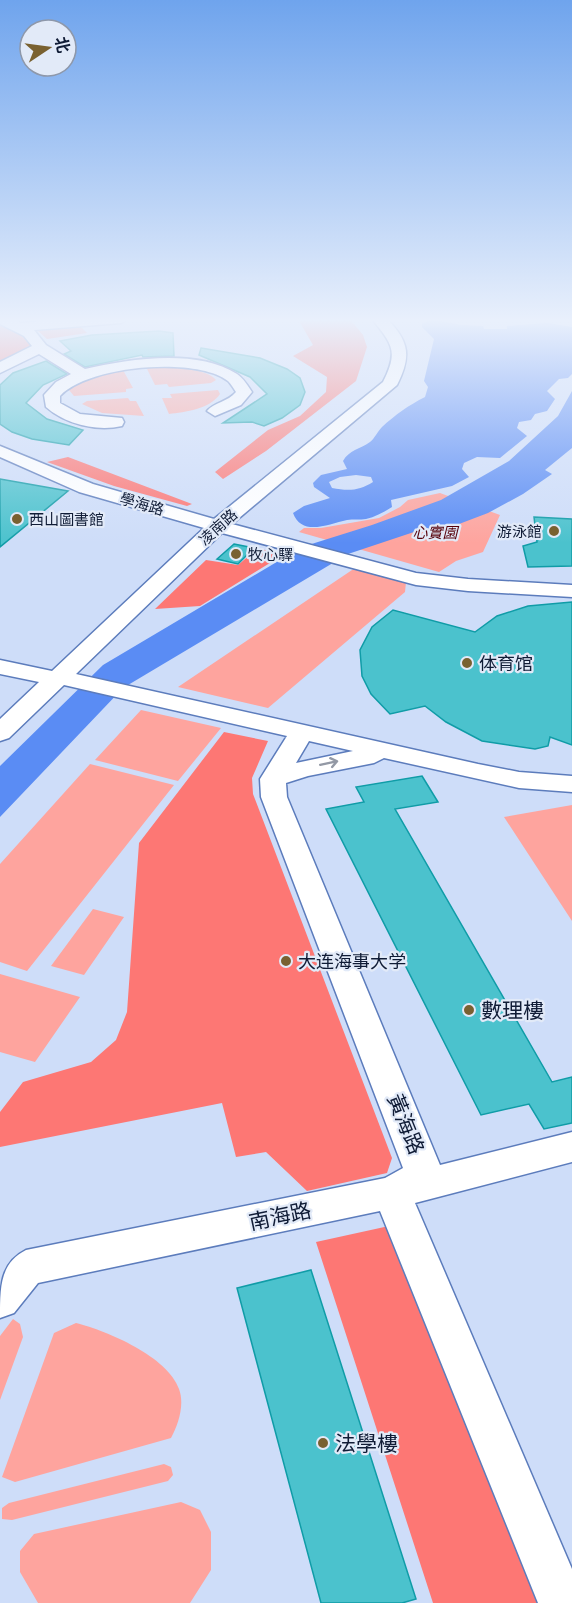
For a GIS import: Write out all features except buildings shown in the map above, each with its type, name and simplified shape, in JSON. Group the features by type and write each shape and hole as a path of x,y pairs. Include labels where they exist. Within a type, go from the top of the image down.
{"street":[{"path":"53,394 52,404 60,412 73,418 116,422"},
{"path":"215,411 233,404 243,394"},
{"name":"凌南路","path":"0,733 217,526 379,394"},
{"name":"學海路","path":"0,451 86,488 288,546 416,579 468,585 572,591"},
{"path":"0,667 84,683 398,755 519,780 572,784"},
{"path":"273,778 301,733"},
{"path":"273,778 364,755 398,755"},
{"name":"黃海路","path":"273,778 274,796 422,1163 422,1174 412,1183 392,1193"},
{"name":"南海路","path":"0,1300 26,1268 392,1193 572,1147"},
{"path":"392,1193 562,1603"}],"green space":[{"path":"72,394 103,394 74,396"},
{"path":"170,394 220,394 210,403 197,409 169,414 162,398 172,398"},
{"path":"128,398 130,401 136,401 144,416 102,413 82,404 87,401"},
{"name":"心實園","path":"440,493 500,515 483,552 456,561 439,572 299,532 304,528 321,528 379,518 408,500"},
{"path":"355,568 406,582 405,592 268,708 178,687"},
{"path":"141,710 221,728 178,781 95,760"},
{"path":"90,764 174,785 27,971 0,962 0,864"},
{"path":"572,805 572,921 504,817"},
{"path":"93,909 124,917 84,975 51,966"},
{"path":"0,974 80,997 35,1062 0,1052"},
{"path":"13,1319 20,1324 23,1337 0,1400 0,1336"},
{"path":"76,1323 104,1332 135,1347 163,1366 173,1377 181,1395 180,1415 174,1433 171,1438 15,1482 2,1477 54,1333"},
{"path":"164,1464 171,1467 173,1475 168,1481 12,1520 2,1519 2,1508 9,1503"},
{"path":"181,1502 200,1510 211,1532 211,1570 190,1603 38,1603 20,1572 20,1551 34,1534"}],"shaded area":[{"path":"324,394 340,394 266,451 223,479 215,472 268,430 300,416"},
{"path":"68,457 192,504 187,506 114,486 47,462"},
{"path":"258,548 283,555 200,606 155,609 206,560 238,565"},
{"path":"224,732 268,741 252,778 253,794 392,1158 387,1173 307,1191 266,1152 236,1157 222,1103 0,1147 0,1112 23,1082 91,1062 116,1040 127,1012 139,843"},
{"path":"389,1226 537,1603 433,1603 316,1242"}],"water":[{"path":"426,394 550,394 555,399 547,411 535,414 531,420 519,422 517,428 527,436 500,458 477,457 464,463 462,469 469,477 452,486 391,500 392,507 369,518 316,527 303,525 297,520 293,513 304,506 330,498 314,487 313,483 321,475 347,469 343,461 348,454 370,442 392,418 425,397","holes":["356,475 371,477 373,482 353,490 332,488 329,482 340,477"]},
{"path":"572,394 572,448 545,470 552,474 523,494 488,513 459,524 417,531 348,554 123,688 0,817 0,766 103,665 302,547 441,500 509,461 558,416"}],"place":[{"name":"西山圖書館","path":"17,519"},
{"name":"游泳館","path":"554,531"},
{"name":"牧心驛","path":"236,554"},
{"name":"体育馆","path":"467,663"},
{"name":"大连海事大学","path":"286,961"},
{"name":"數理樓","path":"469,1010"},
{"name":"法學樓","path":"323,1443"}]}
